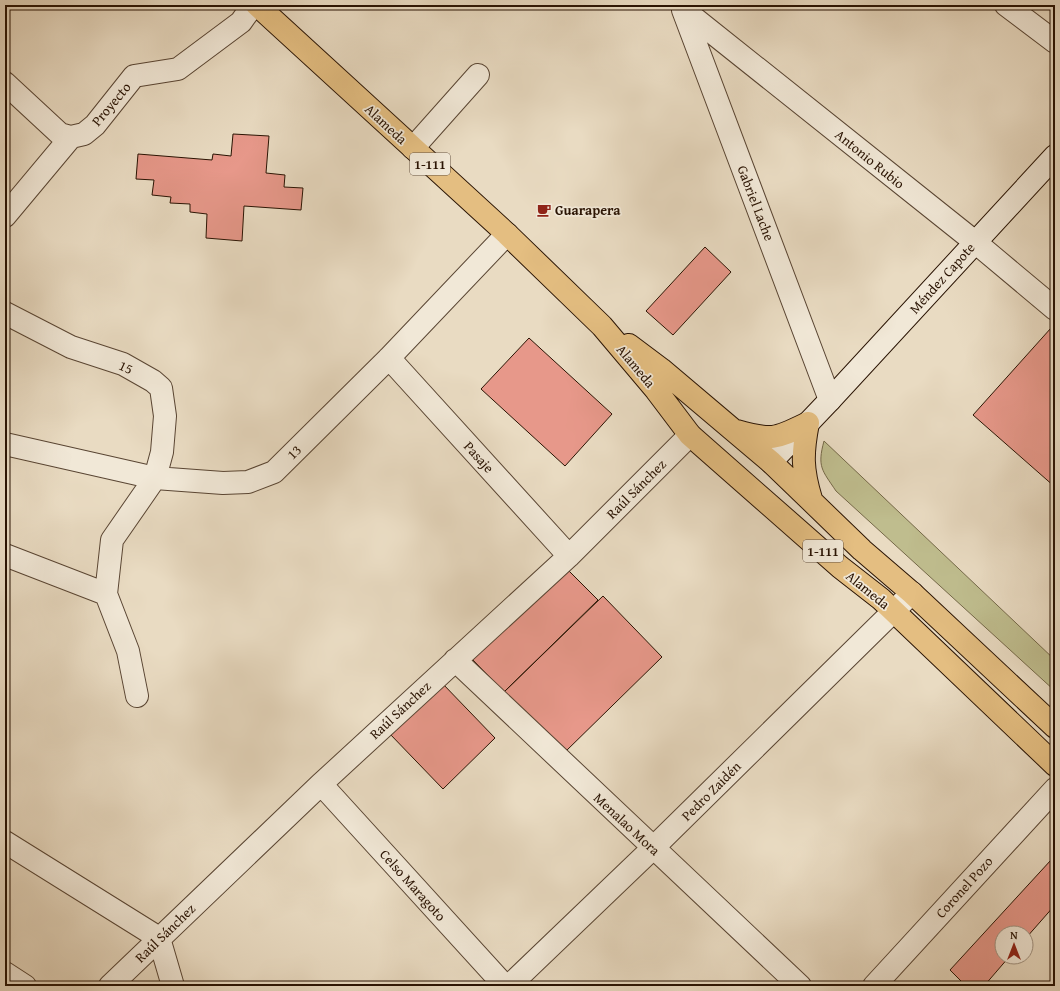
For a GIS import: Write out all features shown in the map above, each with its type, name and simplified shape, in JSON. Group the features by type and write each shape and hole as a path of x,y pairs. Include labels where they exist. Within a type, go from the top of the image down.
{"main road":[{"name":"Alameda","path":"257,5 506,234 602,326 656,390 690,435 777,509 840,567 888,605 1055,765"},
{"name":"Alameda","path":"602,326 661,368 771,462 811,499 862,550 912,593 1055,727"},
{"path":"656,390 742,459 757,465 771,462 769,471 772,488 888,605"},
{"path":"731,429 767,438 782,436 808,423"},
{"path":"808,423 802,450 803,463 811,499"}],"street":[{"name":"Proyecto","path":"5,216 71,137 84,134 95,125 134,76 178,69 241,22 253,5"},
{"path":"1006,5 1055,42"},
{"name":"Antonio Rubio","path":"683,8 975,242 1055,309"},
{"name":"Gabriel Lache","path":"683,8 830,400"},
{"path":"413,148 478,75"},
{"path":"5,83 60,134 71,137"},
{"name":"Méndez Capote","path":"771,462 1055,156"},
{"name":"13","path":"5,444 155,478 223,483 248,482 274,472 389,358 506,234"},
{"name":"15","path":"5,313 71,347 123,364 153,381 161,388 165,416 162,452 155,478 112,540 106,594"},
{"name":"Pasaje","path":"389,358 569,556"},
{"name":"Raúl Sánchez","path":"110,986 321,784 569,556 690,435"},
{"path":"5,555 106,594 128,651 137,696"},
{"name":"Pedro Zaidén","path":"509,986 653,848 888,605 912,593"},
{"name":"Menalao Mora","path":"455,660 800,986"},
{"name":"Celso Maragoto","path":"321,784 505,986"},
{"name":"Coronel Pozo","path":"874,986 1055,789"},
{"path":"5,842 159,938 174,986"},
{"path":"5,973 25,986"}],"shaded area":[{"path":"824,441 1055,660 1055,691 836,491 822,468 821,457"}],"building":[{"path":"233,134 269,136 266,173 285,175 284,187 303,188 301,210 244,206 242,241 206,238 207,214 190,212 190,204 170,203 171,197 152,195 154,180 136,179 138,154 212,160 213,154 231,156"},
{"path":"705,247 731,272 673,335 646,311"},
{"path":"1051,328 1055,332 1055,487 973,415"},
{"path":"529,338 612,414 565,466 481,389"},
{"path":"566,568 598,600 504,692 472,659"},
{"path":"603,596 662,657 564,753 504,692"},
{"path":"441,682 495,738 443,789 389,733"},
{"path":"1051,860 1055,863 1055,905 1034,929 1034,925 994,925 994,965 1002,965 984,986 966,986 950,970"},
{"path":"1055,976 1055,986 1046,986"}],"place":[{"name":"Guarapera","path":"544,210"}]}
